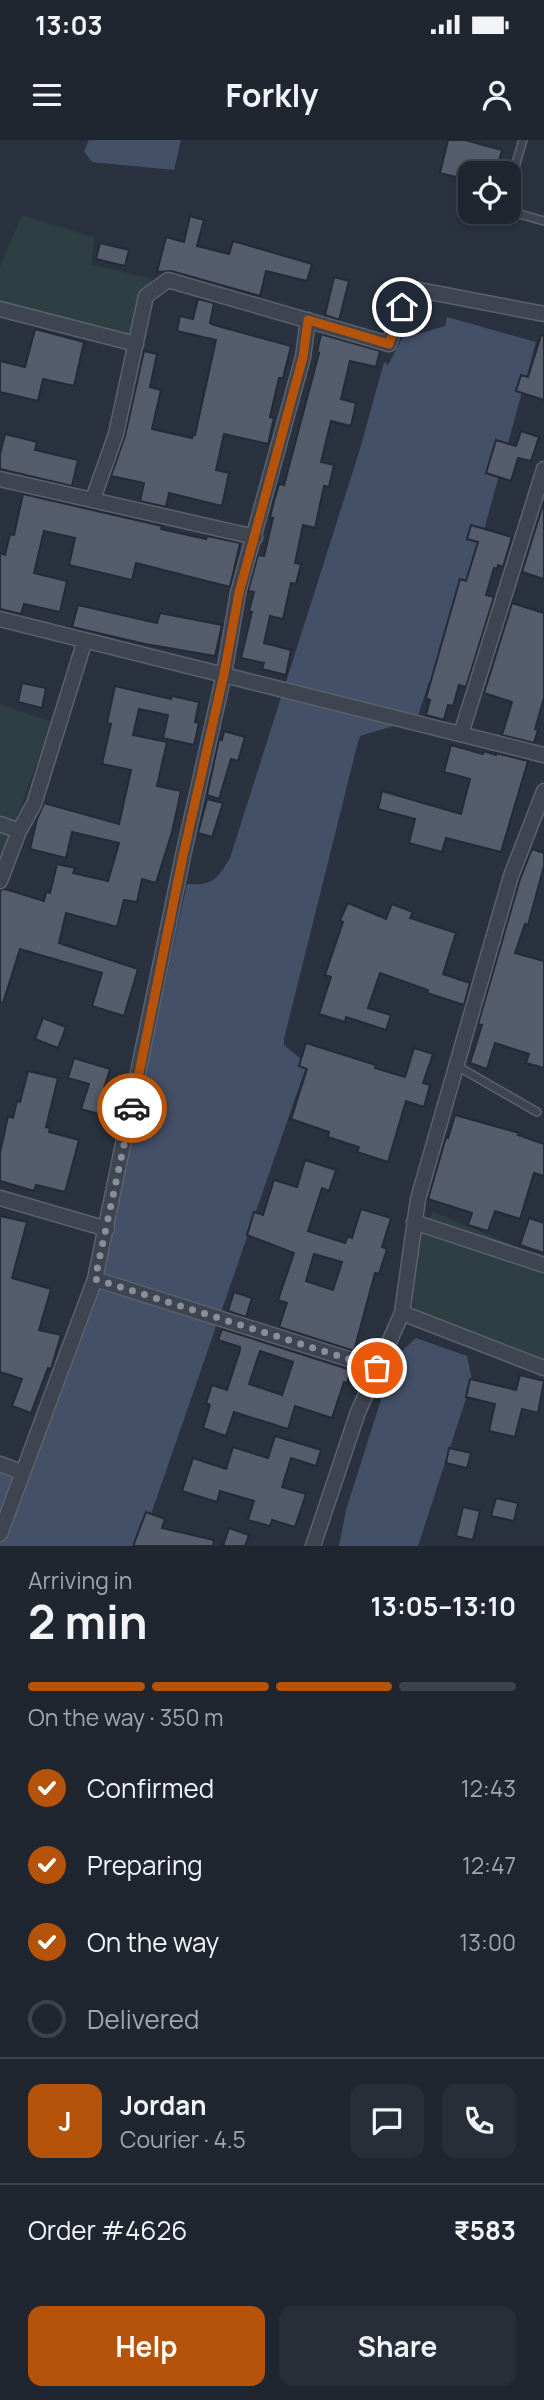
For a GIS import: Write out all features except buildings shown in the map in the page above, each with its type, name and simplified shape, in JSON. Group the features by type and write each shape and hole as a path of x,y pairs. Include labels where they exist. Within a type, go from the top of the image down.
{"street":[{"path":"93,499 116,434 146,296 168,280 389,344 409,288 544,314"},
{"path":"0,309 136,344"},
{"path":"0,1534 95,1279 239,593 303,357 308,320"},
{"path":"461,734 544,469"},
{"path":"0,480 255,537"},
{"path":"0,619 544,755"},
{"path":"0,881 19,831 34,804 85,640"},
{"path":"313,1546 358,1412 402,1312 418,1199 511,876 544,791"},
{"path":"0,824 19,831"},
{"path":"0,1199 107,1229"},
{"path":"414,1222 544,1265"},
{"path":"95,1279 377,1368"},
{"path":"402,1312 544,1368"},
{"path":"0,1464 21,1472"}],"lane":[{"path":"517,161 523,140"},
{"path":"521,214 544,220"},
{"path":"457,1066 537,1112"}],"shaded area":[{"path":"22,215 95,238 91,264 152,279 137,341 0,304 0,267"},
{"path":"0,704 52,722 0,862"},
{"path":"433,1212 544,1258 544,1363 425,1316 416,1309 409,1297 417,1265 416,1239"}],"water":[{"path":"89,140 181,140 174,170 92,162 84,151"},
{"path":"447,317 536,342 441,685 429,682 417,719 360,736 284,1039 284,1045 307,1064 140,1546 0,1546 0,1469 28,1478 111,1230 187,884 203,884 213,880 230,858 360,449 384,362 388,365 406,331 418,334 445,326"},
{"path":"416,1338 467,1356 472,1380 418,1546 339,1546 346,1510 385,1387 403,1350"}],"way so far":[{"path":"132,1108 95,1279 377,1368"}],"route":[{"path":"132,1108 239,593 303,357 308,320 389,344 402,307"}]}
